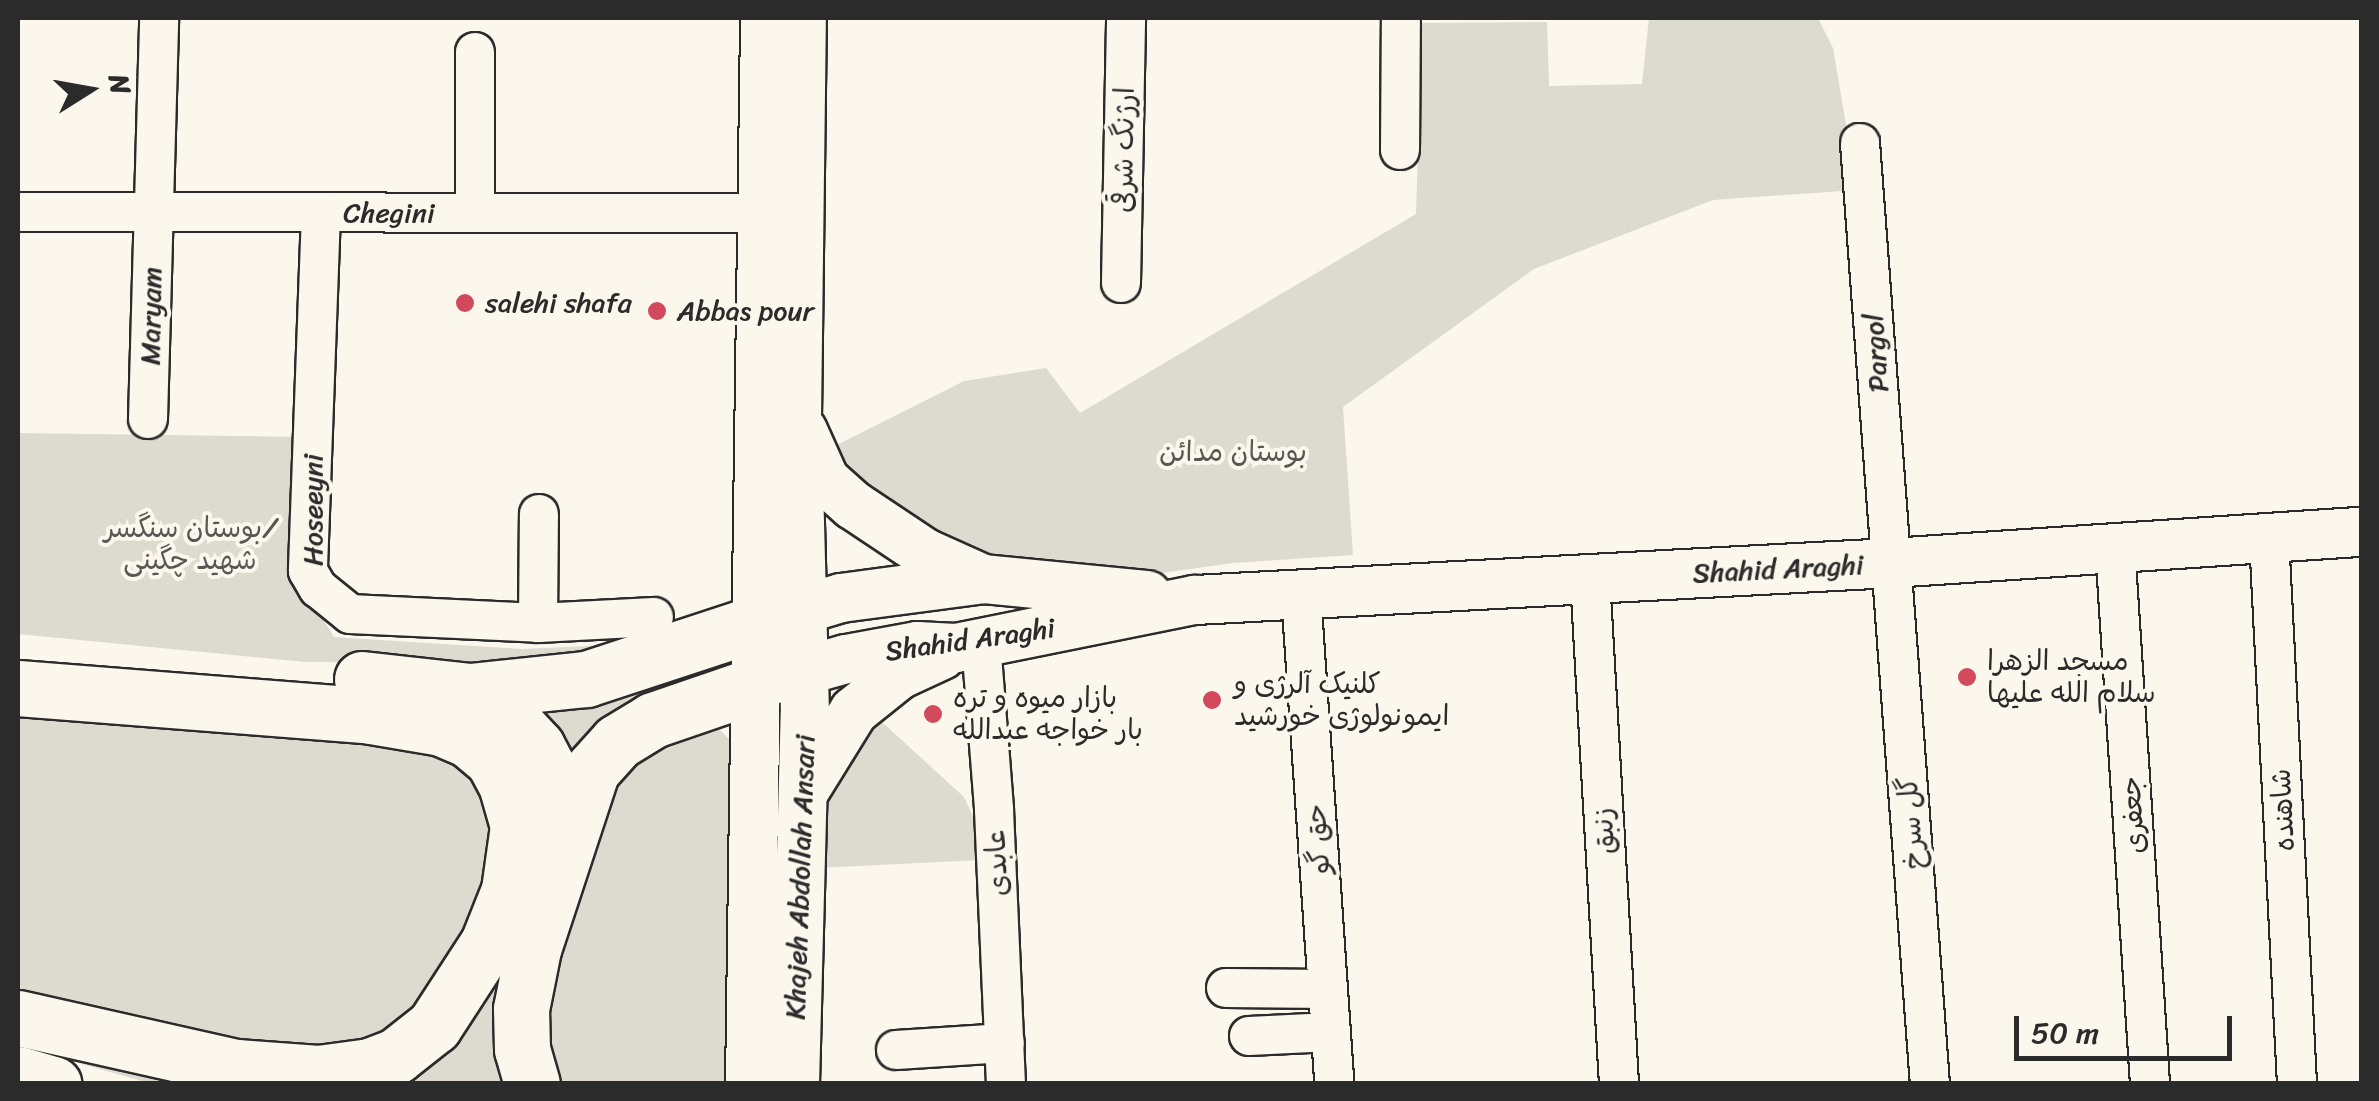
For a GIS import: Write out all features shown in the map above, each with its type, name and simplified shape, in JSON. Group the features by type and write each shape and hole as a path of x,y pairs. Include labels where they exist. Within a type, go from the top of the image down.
{"highway":[{"path":"18,648 470,691 586,679 778,617"},
{"path":"532,1084 522,1048 522,1009 533,949 585,784 604,753 653,720 781,677"},
{"path":"18,688 370,716 441,728 469,740 493,760 506,784 518,826 509,890 488,944 434,1026 396,1056 370,1066 318,1073 236,1067 18,1018"},
{"path":"470,691 510,719 537,746 555,781 562,815 561,858"},
{"path":"18,1074 54,1084"}],"main road":[{"path":"765,18 761,213 781,677"},
{"path":"778,617 797,418 796,199 802,18"},
{"path":"797,418 825,480 853,505 925,554 983,579"},
{"name":"Shahid Araghi","path":"781,677 917,646 968,645 1195,600 1891,563 2362,532"},
{"name":"Shahid Araghi","path":"778,617 840,598 983,579 1195,600"},
{"path":"801,797 854,711 899,675 968,645"},
{"name":"Khajeh Abdollah Ansari","path":"781,677 801,797 795,1084"},
{"name":"Khajeh Abdollah Ansari","path":"750,1084 781,677"}],"street":[{"name":"Maryam","path":"148,420 159,18"},
{"name":"ارژنگ شرقی","path":"1122,283 1126,18"},
{"path":"1400,150 1401,18"},
{"path":"475,213 476,52"},
{"name":"Pargol","path":"1860,143 1891,563"},
{"name":"Chegini","path":"18,212 761,213"},
{"name":"Hoseeyni","path":"321,213 308,571 332,604 350,614 538,623 654,617"},
{"path":"538,623 539,514"},
{"name":"شاهنده","path":"2269,537 2297,1084"},
{"name":"جعفری","path":"2116,546 2150,1084"},
{"name":"گل سرخ","path":"1891,563 1930,1084"},
{"name":"زنبق","path":"1590,578 1619,1084"},
{"name":"حق گو","path":"1302,594 1334,1084"},
{"name":"عابدی","path":"968,645 1006,1084"},
{"path":"1226,988 1328,988"},
{"path":"1250,1036 1331,1032"},
{"path":"896,1050 1005,1043"}],"green space":[{"name":"بوستان مدائن","path":"1649,18 1818,18 1833,48 1857,190 1713,200 1534,269 1343,407 1353,555 1233,563 1111,580 981,569 890,526 831,448 964,381 1046,368 1080,413 1416,214 1422,23 1547,22 1549,86 1642,84"},
{"name":"بوستان سنگسر/ شهید چگینی","path":"18,433 303,437 312,601 334,637 521,649 593,646 691,617 756,589 760,598 588,664 305,662 18,634"},
{"path":"734,660 739,665 575,774 524,703"},
{"path":"18,705 466,754 506,834 435,1006 354,1058 18,1004"},
{"path":"871,712 964,797 977,825 980,860 818,868 820,802"},
{"path":"478,713 521,1083 149,1083 18,1046 364,1077 503,939"},
{"path":"700,718 718,728 735,745 727,1083 548,1083 544,1075 551,933 598,781"}],"place":[{"name":"salehi shafa","path":"465,303"},
{"name":"Abbas pour","path":"657,311"},
{"name":"مسجد الزهرا سلام الله علیها","path":"1967,677"},
{"name":"کلنیک آلرژی و ایمونولوژی خورشید","path":"1212,700"},
{"name":"بازار میوه و تره بار خواجه عبدالله","path":"933,714"}]}
